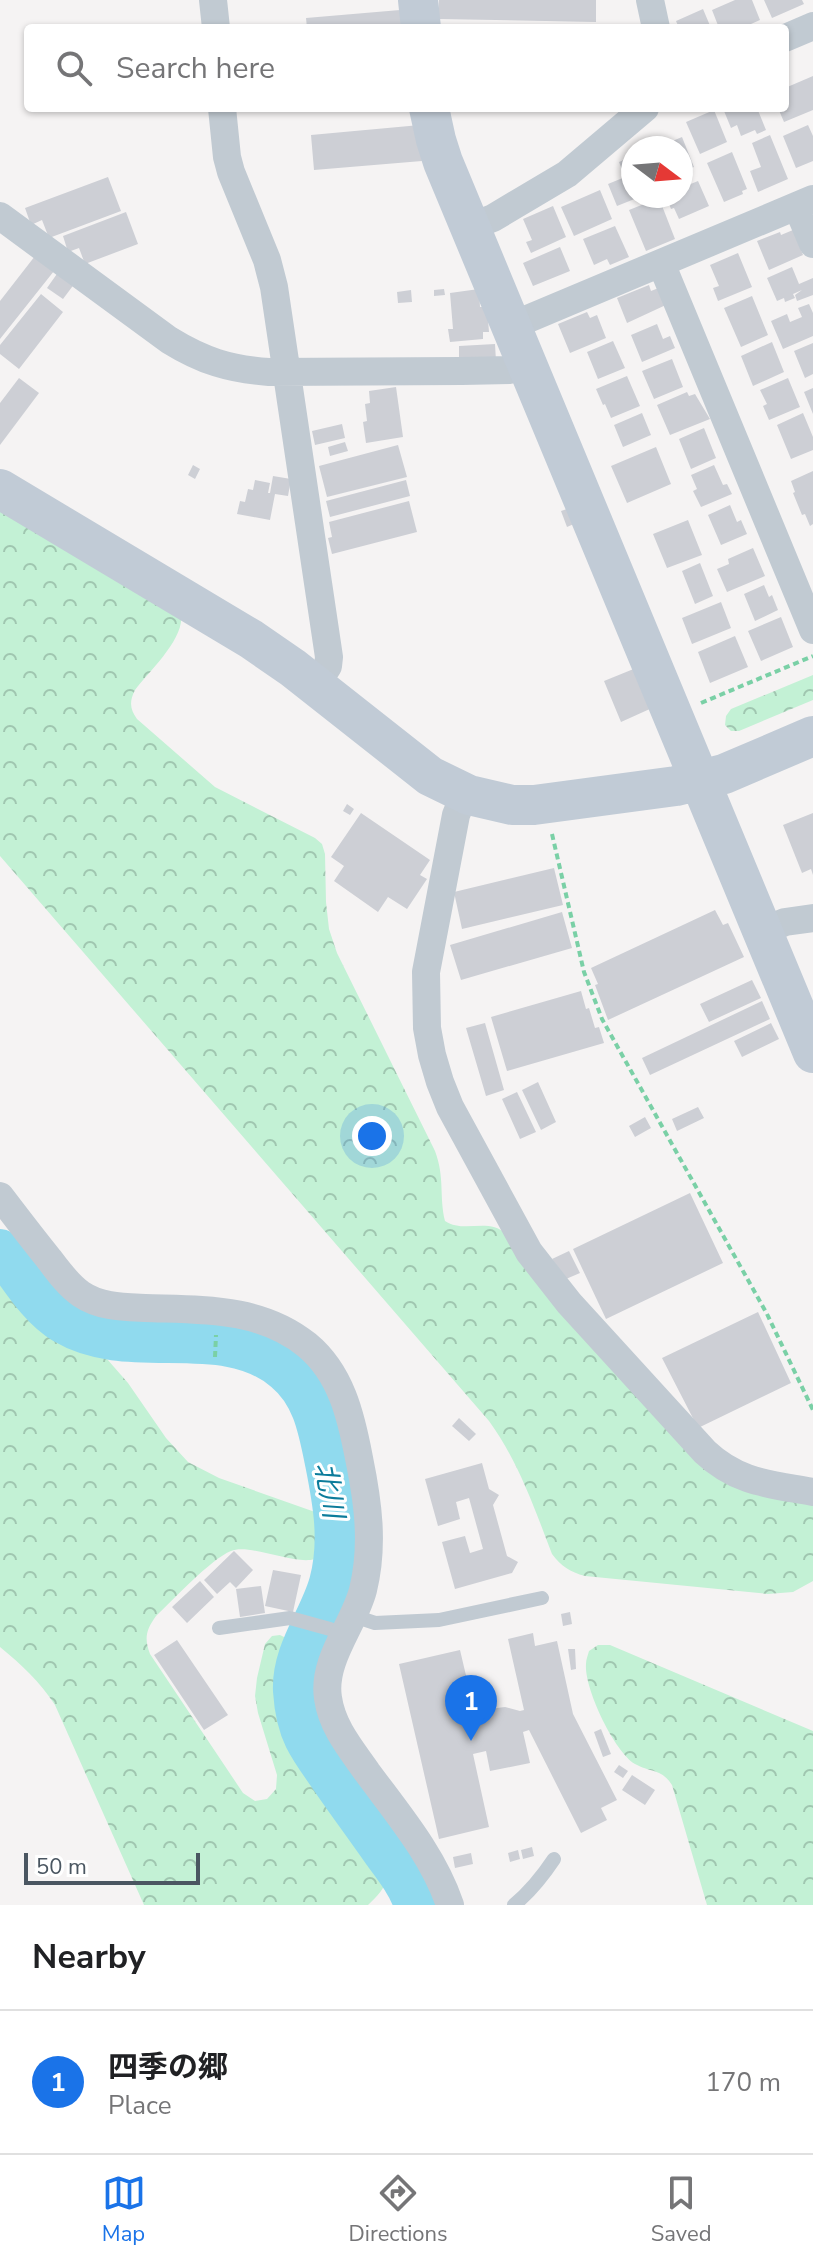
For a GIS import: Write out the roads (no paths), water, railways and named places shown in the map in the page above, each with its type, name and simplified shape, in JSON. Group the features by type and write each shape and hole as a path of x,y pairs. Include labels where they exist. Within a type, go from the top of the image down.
{"street":[{"path":"213,0 216,24"},
{"path":"418,0 421,24"},
{"path":"650,0 655,24"},
{"path":"789,36 813,26"},
{"path":"222,112 231,172 271,273 329,657 328,666 315,686"},
{"path":"430,112 443,162 813,1053"},
{"path":"470,227 493,218 567,174 640,112"},
{"path":"511,326 805,202 813,244"},
{"path":"0,216 169,340 216,364 242,370 462,371 510,370 526,363"},
{"path":"661,263 813,630"},
{"path":"0,489 272,653 430,776 490,801 512,805 547,804 676,786 724,774 813,736"},
{"path":"465,793 456,815 426,972 427,1028 432,1055 450,1107 512,1223 548,1278 705,1452 737,1476 813,1492"},
{"path":"763,931 785,922 813,918"},
{"path":"0,1196 65,1280 80,1294 98,1303 118,1307 229,1312 258,1318 284,1329 309,1346 328,1368 343,1394 352,1422 370,1530 362,1590 343,1627 330,1670 327,1695 333,1719 345,1741 429,1858 450,1905"}],"lane":[{"path":"219,1628 290,1618 343,1627 439,1620 542,1598"},
{"path":"514,1905 536,1884 554,1859"}],"waterway":[{"name":"北川","path":"0,1250 37,1299 64,1323 90,1334 118,1340 234,1347 260,1355 285,1371 302,1390 321,1437 332,1493 336,1538 326,1596 297,1663 294,1691 297,1715 312,1750 398,1871 415,1905"}],"place":[{"name":"四季の郷","path":"471,1741"}]}
